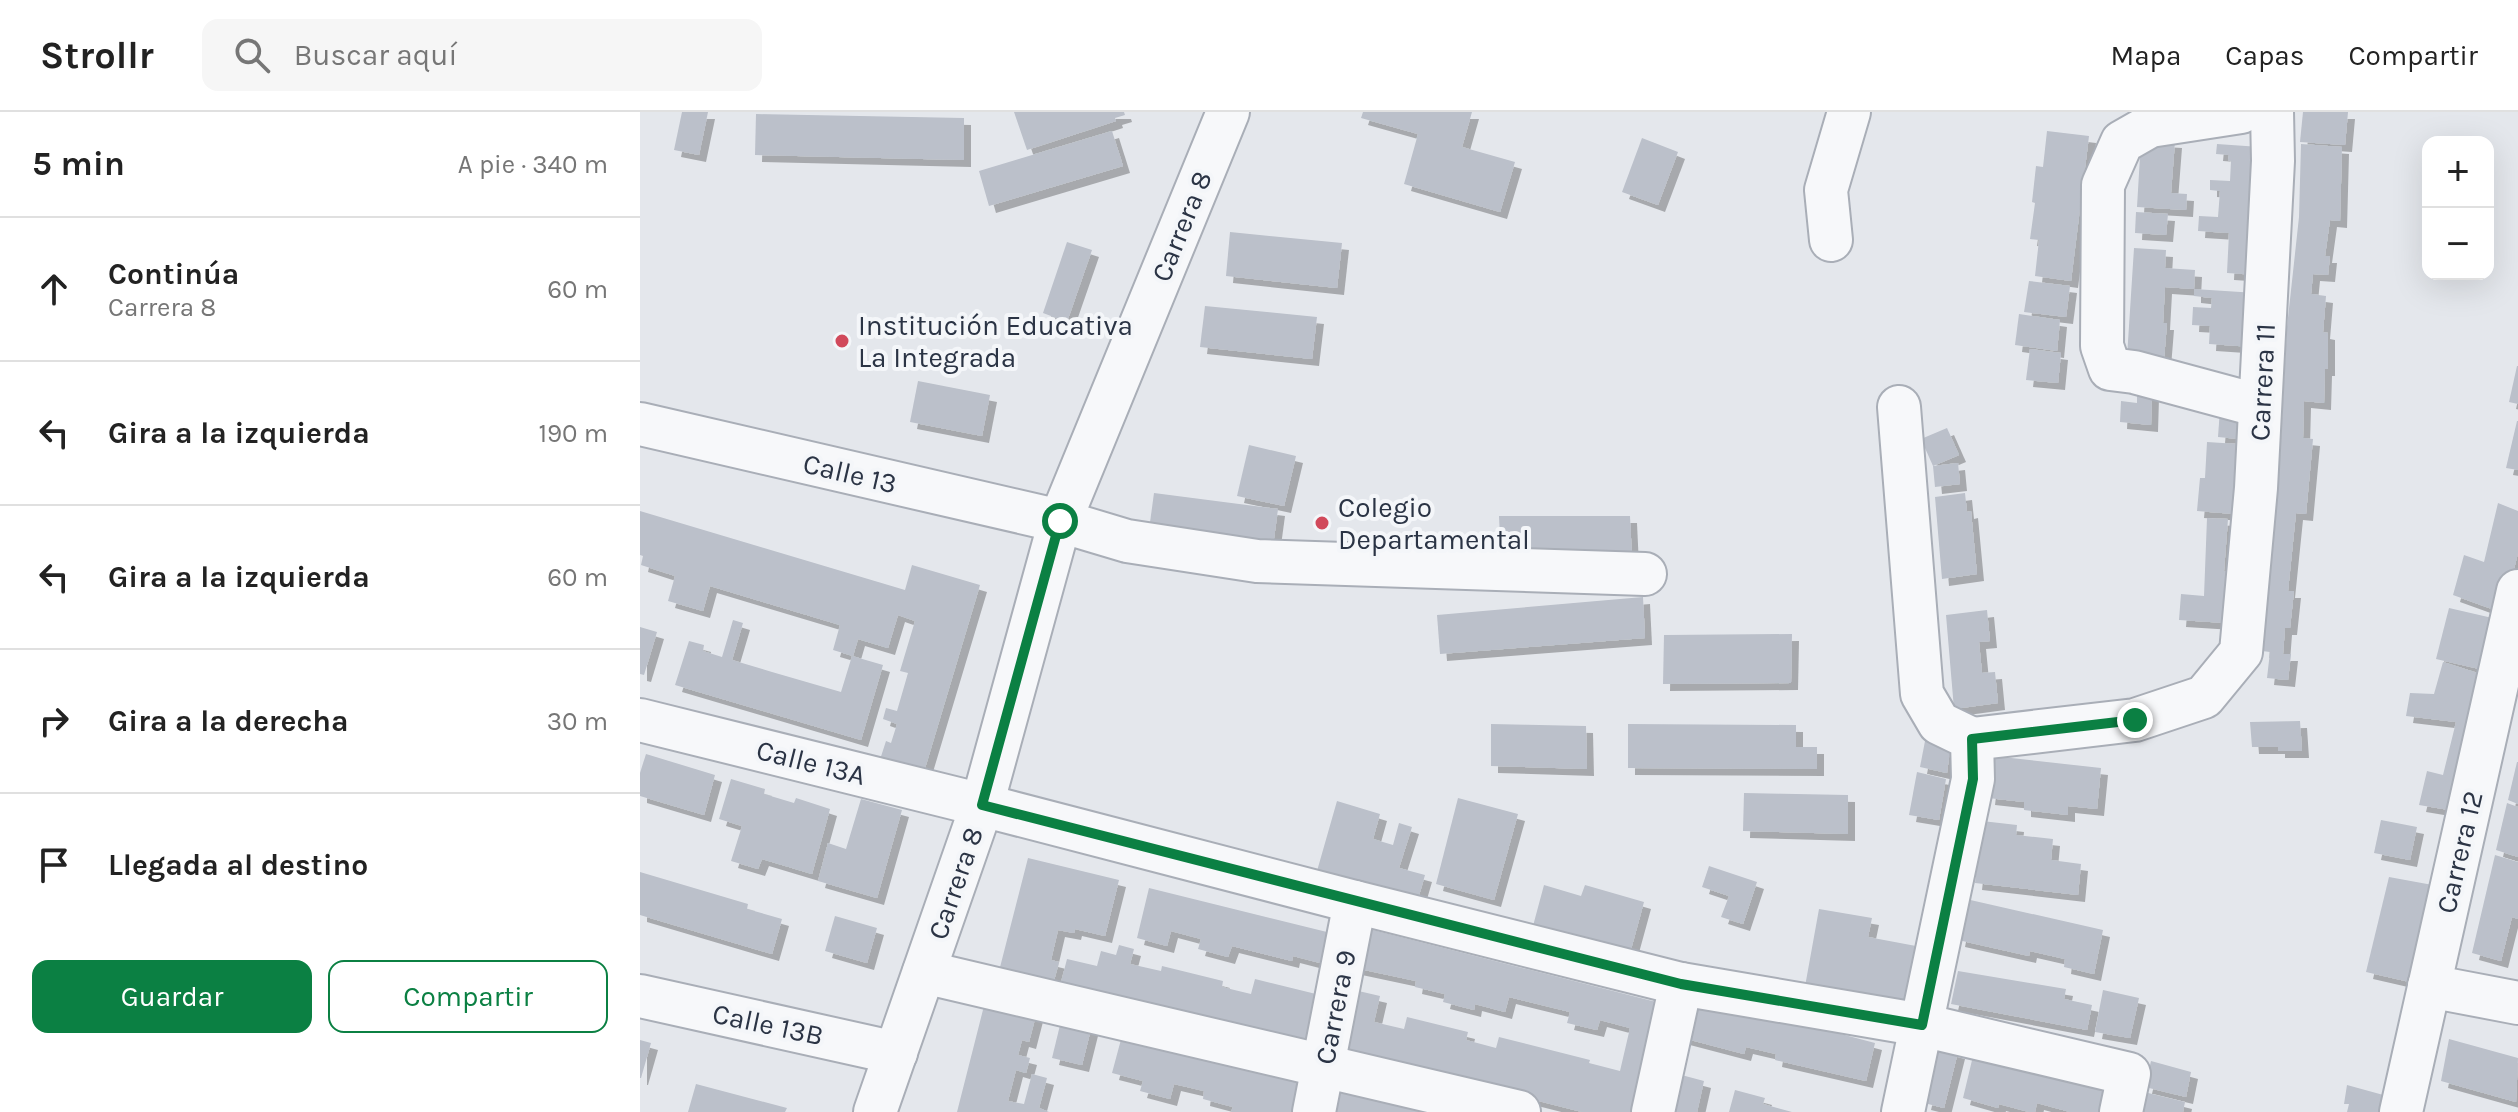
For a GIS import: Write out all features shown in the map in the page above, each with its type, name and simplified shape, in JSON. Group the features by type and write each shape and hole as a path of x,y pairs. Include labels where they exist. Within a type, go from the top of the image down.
{"street":[{"name":"Carrera 8","path":"875,1112 982,805 1060,521 1228,112"},
{"path":"1831,240 1826,190 1849,112"},
{"path":"2241,112 2150,126 2122,142 2103,185 2102,346 2110,369 2134,372 2260,406"},
{"name":"Carrera 11","path":"1972,739 2135,720 2204,697 2241,652 2256,488 2273,161 2272,112"},
{"path":"1899,407 1922,694 1939,723 1972,739 1973,779 1903,1112"},
{"name":"Calle 13","path":"640,424 1060,521 1127,541 1257,561 1645,574"},
{"name":"Carrera 12","path":"2401,1112 2518,591"},
{"name":"Calle 13A","path":"640,720 1681,984 1922,1025 2125,1093"},
{"name":"Carrera 9","path":"1314,1112 1355,902"},
{"path":"924,972 1519,1112"},
{"path":"1653,1112 1681,984"},
{"path":"2429,986 2518,1003"},
{"name":"Calle 13B","path":"640,996 896,1053"}],"building":[{"path":"682,112 708,112 699,155 674,150"},
{"path":"1014,112 1124,112 1125,115 1115,118 1116,121 1027,150"},
{"path":"1363,112 1472,112 1462,147 1515,162 1500,212 1404,184 1418,134 1361,118"},
{"path":"2303,112 2348,112 2345,145 2300,142"},
{"path":"756,114 964,118 964,160 755,155"},
{"path":"1112,131 1123,166 989,206 979,171"},
{"path":"2047,131 2089,136 2071,281 2035,276 2039,240 2030,239 2035,203 2032,202 2036,166 2043,167"},
{"path":"1642,138 1678,152 1658,205 1622,192"},
{"path":"2141,139 2175,141 2171,193 2187,194 2186,210 2137,207"},
{"path":"2217,144 2260,147 2258,275 2227,273 2229,233 2198,231 2199,216 2218,217 2220,191 2210,190 2210,180 2230,181 2229,155 2216,154"},
{"path":"2301,144 2342,147 2340,221 2330,220 2325,256 2330,256 2328,275 2313,274 2311,294 2326,296 2323,332 2328,333 2328,369 2325,369 2324,403 2304,401 2303,438 2313,439 2306,514 2296,513 2288,591 2294,591 2290,628 2285,628 2283,654 2291,654 2288,680 2267,678 2270,652 2262,651 2280,456 2287,327 2299,217"},
{"path":"2136,212 2168,214 2166,235 2135,233"},
{"path":"1230,232 1342,243 1337,288 1226,276"},
{"path":"1067,242 1092,250 1067,322 1043,313"},
{"path":"2134,248 2166,250 2165,268 2195,270 2194,289 2165,287 2163,323 2167,323 2164,360 2127,357"},
{"path":"2029,281 2070,286 2066,317 2024,312"},
{"path":"2194,289 2256,293 2253,347 2209,344 2210,326 2192,325 2193,307 2211,308 2212,298 2194,296"},
{"path":"1205,306 1317,317 1312,359 1200,347"},
{"path":"2019,314 2060,320 2057,351 2015,345"},
{"path":"2030,349 2061,353 2058,383 2026,380"},
{"path":"2518,366 2518,404 2509,402"},
{"path":"918,381 990,395 982,436 910,422"},
{"path":"2137,390 2152,391 2151,425 2120,422 2121,401 2137,403"},
{"path":"2220,409 2241,410 2239,439 2218,437"},
{"path":"2518,421 2518,470 2506,468"},
{"path":"1947,428 1959,455 1933,466 1921,439"},
{"path":"2207,442 2238,444 2234,514 2197,511 2200,478 2205,478"},
{"path":"1249,445 1296,456 1284,506 1237,496"},
{"path":"1958,463 1960,484 1935,487 1933,466"},
{"path":"1154,493 1278,509 1273,546 1149,530"},
{"path":"1965,493 1967,512 1971,511 1977,574 1942,579 1935,497"},
{"path":"2498,503 2518,511 2518,553 2503,613 2453,595 2464,555 2484,562"},
{"path":"640,511 905,590 912,565 980,585 920,785 876,772 886,741 891,743 897,724 883,719 886,708 897,711 908,673 900,671 915,621 898,615 888,648 858,639 853,656 833,650 840,625 710,586 703,611 668,601 675,576 641,565"},
{"path":"1499,516 1630,516 1632,559 1501,559"},
{"path":"2207,518 2228,519 2224,571 2230,571 2226,623 2179,620 2181,594 2204,596"},
{"path":"1643,597 1645,638 1440,654 1437,615"},
{"path":"2449,608 2501,620 2488,671 2436,659"},
{"path":"1987,610 1990,641 1979,642 1982,673 1995,672 1998,703 1954,709 1946,615"},
{"path":"733,620 743,623 732,660 772,672 841,692 852,656 883,665 861,740 675,685 689,641 704,645 703,651 722,657"},
{"path":"640,627 657,632 644,675 640,674"},
{"path":"1792,634 1791,683 1663,684 1664,635"},
{"path":"2443,662 2487,676 2455,811 2419,805 2427,771 2443,775 2456,722 2406,716 2410,693 2434,694"},
{"path":"2300,721 2302,751 2252,747 2250,722"},
{"path":"1491,724 1586,726 1587,769 1491,766"},
{"path":"1628,724 1796,725 1796,747 1817,747 1817,769 1628,768"},
{"path":"1926,736 1951,742 1947,773 1920,767"},
{"path":"646,754 715,775 704,815 640,796 640,773"},
{"path":"1993,756 2101,768 2097,809 2068,806 2068,815 2024,810 2024,802 1988,798"},
{"path":"2518,762 2518,804 2508,800"},
{"path":"1917,772 1946,779 1939,820 1909,815"},
{"path":"731,779 765,789 764,794 794,803 796,798 830,809 812,874 762,859 758,869 731,861 742,826 719,819"},
{"path":"1744,793 1848,795 1848,834 1743,831"},
{"path":"1458,798 1518,814 1494,900 1436,884"},
{"path":"861,799 902,810 877,898 818,881 828,843 846,849"},
{"path":"1337,801 1380,814 1373,839 1393,845 1399,823 1412,827 1399,868 1425,875 1416,906 1315,878"},
{"path":"2507,803 2518,807 2518,857 2496,850"},
{"path":"2381,820 2417,827 2410,860 2374,853"},
{"path":"1982,821 2017,825 2016,835 2053,839 2051,860 2081,864 2078,895 1975,883"},
{"path":"2495,855 2518,862 2518,919 2512,917 2501,961 2472,953"},
{"path":"1028,858 1119,880 1105,936 1075,929 1074,933 1058,930 1051,960 1059,962 1051,992 997,979"},
{"path":"1709,866 1757,882 1743,924 1721,917 1729,896 1702,887"},
{"path":"640,872 748,904 747,909 782,919 772,954 640,915"},
{"path":"2389,877 2438,886 2414,983 2366,972"},
{"path":"1544,885 1581,896 1585,885 1644,902 1627,964 1530,937"},
{"path":"1149,888 1331,933 1324,964 1293,956 1292,961 1232,946 1228,957 1198,949 1201,939 1171,931 1167,946 1137,938"},
{"path":"1966,899 2103,930 2094,974 2064,967 2065,959 2030,951 2029,956 1958,940"},
{"path":"1819,909 1872,918 1868,937 1916,946 1905,1009 1804,992"},
{"path":"835,916 877,928 867,963 825,951"},
{"path":"1365,928 1668,1005 1641,1112 1582,1112 1335,1049 1350,989 1380,996 1374,1022 1404,1029 1407,1017 1468,1032 1466,1040 1496,1048 1499,1037 1590,1060 1589,1063 1620,1071 1630,1028 1600,1020 1597,1030 1567,1023 1570,1012 1509,997 1505,1012 1475,1004 1474,1010 1443,1002 1445,994 1415,987 1416,981 1355,968"},
{"path":"1119,945 1134,949 1130,964 1161,971 1162,966 1223,981 1222,987 1251,994 1255,979 1316,994 1301,1055 1058,994 1067,959 1097,966 1101,951 1116,955"},
{"path":"1958,971 2066,989 2064,999 2092,1005 2087,1030 1951,1004"},
{"path":"2103,990 2139,998 2130,1038 2095,1032"},
{"path":"1694,995 1875,1043 1866,1081 1775,1060 1776,1054 1746,1047 1744,1054 1683,1038"},
{"path":"986,998 1037,1011 1029,1042 1022,1040 1018,1055 1030,1058 1026,1073 1016,1070 1008,1101 1024,1104 1032,1074 1047,1078 1039,1108 1049,1112 957,1112"},
{"path":"1062,1017 1092,1025 1082,1065 1052,1058"},
{"path":"1123,1032 1305,1079 1296,1112 1231,1112 1233,1107 1203,1099 1204,1091 1174,1084 1170,1099 1140,1091 1143,1081 1112,1073"},
{"path":"2449,1039 2518,1058 2516,1102 2441,1081"},
{"path":"640,1040 651,1043 641,1078 640,1078"},
{"path":"1938,1047 1958,1052 1944,1108 1924,1103"},
{"path":"1973,1056 2114,1094 2110,1112 2070,1112 2037,1103 2035,1112 2029,1112 1999,1104 1998,1108 1963,1098"},
{"path":"2151,1061 2191,1072 2186,1097 2145,1087"},
{"path":"1674,1073 1704,1081 1697,1112 1665,1112"},
{"path":"696,1084 787,1108 785,1112 688,1112"},
{"path":"2347,1085 2387,1096 2384,1112 2347,1112 2349,1104 2344,1104"},
{"path":"1336,1086 1433,1112 1330,1112"},
{"path":"1735,1090 1765,1098 1763,1104 1792,1112 1729,1112"},
{"path":"2144,1092 2185,1102 2183,1112 2140,1112"}],"place":[{"name":"Institución Educativa La Integrada","path":"842,341"},
{"name":"Colegio Departamental","path":"1322,523"}],"route":[{"path":"1060,521 982,805 1681,984 1922,1025 1973,779 1972,739 2135,720"}]}
